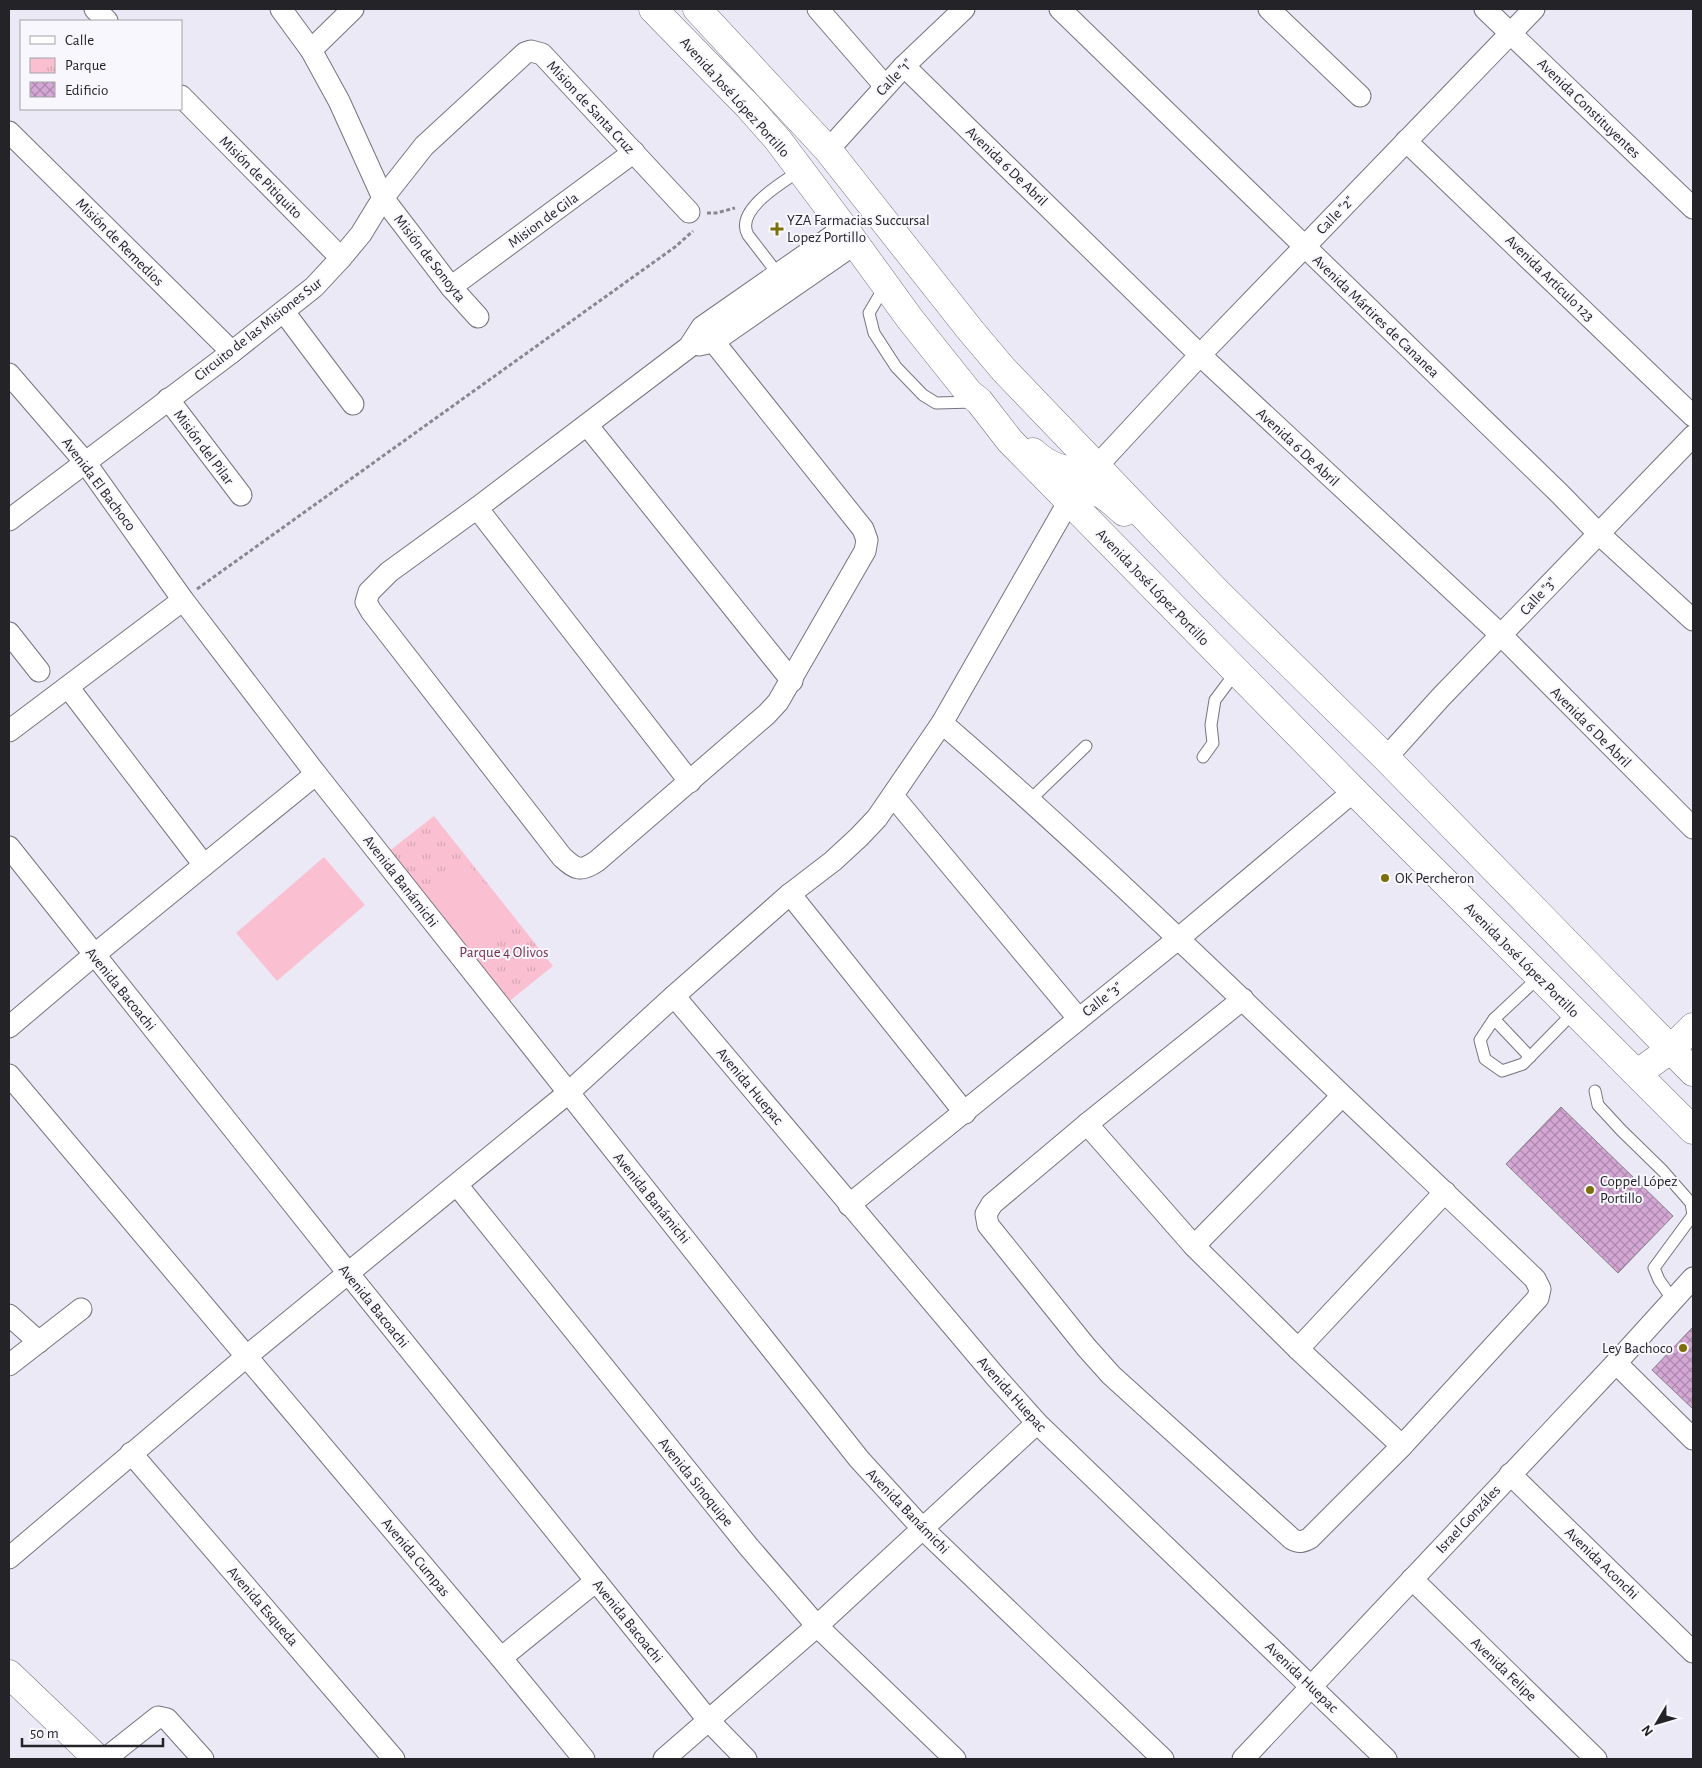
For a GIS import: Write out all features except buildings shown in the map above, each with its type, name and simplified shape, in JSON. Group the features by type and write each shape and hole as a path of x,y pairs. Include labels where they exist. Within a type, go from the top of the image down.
{"main road":[{"name":"Avenida José López Portillo","path":"653,9 748,106 801,170 910,318 969,393 979,402 1010,441 1236,672 1693,1130"},
{"name":"Avenida José López Portillo","path":"697,9 828,150 1004,370 1216,591 1386,758 1693,1072"},
{"path":"979,402 1044,462 1065,470 1089,470 1096,467"},
{"path":"1069,501 1090,492 1098,492 1106,496 1172,559 1216,591"},
{"path":"1638,1074 1671,1049 1693,1026"},
{"path":"9,1674 98,1759"}],"street":[{"path":"95,9 106,20"},
{"path":"280,9 311,50 352,128 383,198"},
{"path":"311,50 353,9"},
{"path":"818,9 885,86"},
{"name":"Calle \"1\"","path":"828,150 904,66 964,9"},
{"name":"Avenida Mártires de Cananea","path":"1060,9 1598,533 1693,620"},
{"path":"1269,9 1360,96"},
{"name":"Avenida Constituyentes","path":"1485,9 1693,208"},
{"name":"Calle \"2\"","path":"1096,467 1200,355 1534,9"},
{"name":"Mision de Santa Cruz","path":"383,198 424,146 519,57 530,51 542,54 634,152 691,222"},
{"name":"Avenida 6 De Abril","path":"904,66 1200,355 1501,636 1693,828"},
{"name":"Misión de Pitiquito","path":"182,97 342,258"},
{"name":"Misión de Remedios","path":"9,132 232,352"},
{"name":"Avenida Artículo 123","path":"1406,140 1693,416"},
{"name":"Mision de Gila","path":"452,287 634,152"},
{"name":"Circuito de las Misiones Sur","path":"9,520 232,352 314,287 342,258 361,234 383,198"},
{"name":"Misión de Sonoyta","path":"383,198 452,287 478,317"},
{"path":"707,335 778,274 850,235"},
{"path":"707,335 863,529 867,540 865,551 792,681 778,702 690,782 589,867 579,869 571,866 562,858 370,611 366,602 369,592 389,572 477,508 689,347 850,235"},
{"path":"284,312 353,404"},
{"name":"Avenida El Bachoco","path":"9,374 86,462 183,600"},
{"name":"Misión del Pilar","path":"168,399 241,495"},
{"path":"587,425 792,681"},
{"name":"Calle \"3\"","path":"1386,758 1441,697 1693,436"},
{"path":"9,1558 246,1356 457,1186 568,1093 674,996 790,894 833,861 858,837 877,818 942,723 1069,501"},
{"path":"477,508 690,782"},
{"path":"9,731 183,600"},
{"name":"Avenida Banámichi","path":"183,600 316,774 859,1459 922,1528 1163,1759"},
{"path":"9,633 39,671"},
{"path":"68,687 204,865"},
{"path":"942,723 1030,800 1180,938 1243,999 1342,1096 1446,1192 1535,1279 1540,1289 1538,1298 1402,1446 1304,1542 1298,1542 1111,1375 1086,1347 988,1225 986,1214 992,1204 1087,1124 1243,999"},
{"path":"9,1027 94,955 316,774"},
{"name":"Calle \"3\"","path":"849,1205 965,1113 1078,1018 1180,938 1354,791"},
{"path":"893,796 1078,1018"},
{"name":"Avenida Bacoachi","path":"9,847 348,1273 709,1721 746,1759"},
{"path":"790,894 965,1113"},
{"name":"Avenida Huepac","path":"674,996 849,1205 1037,1423 1386,1759"},
{"name":"Avenida Cumpas","path":"9,1075 584,1759"},
{"path":"1194,1246 1342,1096"},
{"path":"1087,1124 1194,1246 1298,1349 1402,1446"},
{"name":"Avenida Sinoquipe","path":"457,1186 715,1507 818,1626 956,1759"},
{"path":"1298,1349 1446,1192"},
{"name":"Israel Gonzáles","path":"1243,1759 1616,1363 1693,1278"},
{"path":"9,1365 80,1309"},
{"path":"9,1315 38,1342"},
{"path":"1616,1363 1693,1439"},
{"path":"664,1759 818,1626 1037,1423"},
{"name":"Avenida Esqueda","path":"131,1453 394,1759"},
{"name":"Avenida Aconchi","path":"1510,1474 1693,1652"},
{"name":"Avenida Felipe","path":"1412,1579 1596,1759"},
{"path":"501,1658 596,1581"},
{"path":"105,1759 158,1717 167,1719 203,1759"}],"lane":[{"path":"778,274 748,235 744,223 756,204 801,170"},
{"path":"886,285 869,313 874,333 896,367 923,395 936,403 979,402"},
{"path":"1203,757 1213,743 1211,725 1215,700 1236,672"},
{"path":"1030,800 1086,746"},
{"path":"1539,977 1494,1019 1480,1040 1486,1059 1502,1071 1523,1064 1574,1012"},
{"path":"1494,1019 1530,1057"},
{"path":"1595,1091 1598,1105 1620,1130 1663,1171 1691,1203 1693,1215 1654,1268 1659,1280 1673,1300"}],"path":[{"path":"183,600 675,247 691,222"}],"green space":[{"name":"Parque 4 Olivos","path":"434,816 553,966 507,1003 388,852"},
{"path":"324,857 365,905 277,981 236,933"},
{"path":"464,858 517,925 477,957 424,890"}],"place":[{"name":"YZA Farmacias Succursal Lopez Portillo","path":"777,229"},
{"name":"OK Percheron","path":"1385,878"},
{"name":"Coppel López Portillo","path":"1590,1190"},
{"name":"Ley Bachoco","path":"1683,1348"}]}
